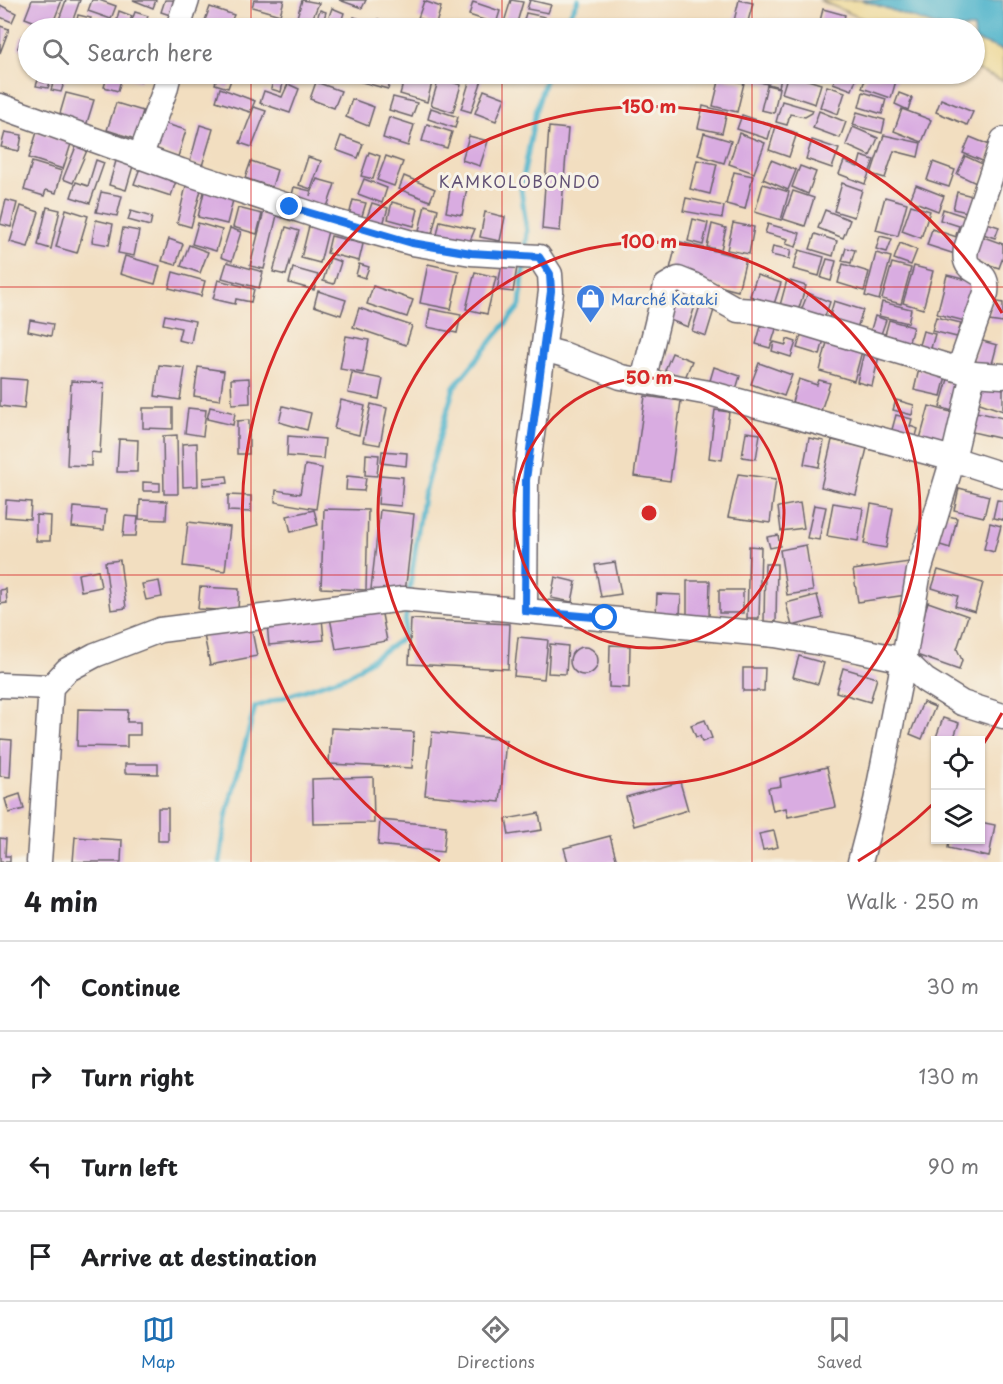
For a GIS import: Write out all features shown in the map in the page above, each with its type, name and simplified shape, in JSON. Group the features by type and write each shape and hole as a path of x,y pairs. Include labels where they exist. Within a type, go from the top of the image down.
{"street":[{"path":"181,18 187,0"},
{"path":"140,157 166,84"},
{"path":"0,106 140,157 336,222 412,243 471,253 539,257 550,274 551,291 526,480 525,611"},
{"path":"860,862 876,801 919,571 953,459 966,371 988,282 983,275 968,266 964,259 1003,140"},
{"path":"643,381 666,286 678,279 713,295 738,310 755,311 794,320 966,371 1003,376"},
{"path":"543,349 621,376 709,393 953,459 1003,475"},
{"path":"39,862 51,687 67,670 95,655 160,630 403,599 775,635 904,660 925,680 962,703 1003,716"},
{"path":"0,685 51,687"}],"sand":[{"path":"819,0 862,0 914,18 861,18"},
{"path":"985,44 1003,50 1003,81 985,73"}],"water":[{"path":"862,0 1003,0 1003,50 985,44 985,18 914,18"}],"building":[{"path":"32,0 62,0 55,18 25,18"},
{"path":"66,0 80,0 74,18 60,18"},
{"path":"92,0 116,6 111,18 88,11"},
{"path":"133,0 156,0 153,8"},
{"path":"165,0 182,0 176,17 161,12"},
{"path":"254,0 284,0 280,15 252,7"},
{"path":"302,0 319,3 313,18 297,17"},
{"path":"339,0 366,0 362,8"},
{"path":"511,0 523,2 518,18 505,18"},
{"path":"530,0 551,5 548,13 527,9"},
{"path":"739,0 753,3 749,18 735,18"},
{"path":"424,1 441,7 438,18 418,18"},
{"path":"473,2 500,11 498,18 478,18 469,15"},
{"path":"0,5 16,13 12,22 0,17"},
{"path":"210,7 234,15 233,18 206,18"},
{"path":"332,8 344,13 342,18 328,18"},
{"path":"823,9 845,15 844,18 821,18"},
{"path":"320,10 326,12 324,18 317,18"},
{"path":"119,11 132,16 131,18 117,18"},
{"path":"135,12 148,16 147,18 133,18"},
{"path":"526,13 545,17 545,18 525,18"},
{"path":"0,26 9,29 0,53"},
{"path":"37,84 49,84 48,88 36,86"},
{"path":"53,84 64,84 61,92 51,90"},
{"path":"105,84 120,84 118,91 104,87"},
{"path":"215,84 229,84 228,88"},
{"path":"272,84 283,84 281,92 271,89"},
{"path":"288,84 299,89 290,113 260,103 264,91 282,97"},
{"path":"315,84 341,91 334,108 310,99"},
{"path":"369,84 390,84 388,89"},
{"path":"403,84 432,84 427,102 400,94"},
{"path":"437,84 461,85 453,112 431,105"},
{"path":"469,84 481,84 471,112 461,109"},
{"path":"718,84 744,84 737,112 713,106"},
{"path":"785,84 821,84 815,104 782,93"},
{"path":"836,84 854,84 852,90"},
{"path":"863,84 895,84 891,98 862,88"},
{"path":"767,85 779,88 774,113 761,110"},
{"path":"827,86 845,92 838,114 820,107"},
{"path":"220,88 255,101 250,112 216,101"},
{"path":"484,90 505,98 496,121 475,113"},
{"path":"863,92 886,99 882,114 859,107"},
{"path":"66,93 94,100 86,126 59,117"},
{"path":"899,93 912,98 908,110 895,104"},
{"path":"393,97 417,103 412,117 389,110"},
{"path":"352,99 374,107 368,126 346,117"},
{"path":"941,99 973,112 967,125 936,112"},
{"path":"782,101 813,110 812,113 805,117 790,114 787,125 776,122"},
{"path":"116,103 143,111 139,124 144,126 138,140 107,130"},
{"path":"703,106 727,112 722,133 698,128"},
{"path":"254,107 266,111 252,147 240,143"},
{"path":"431,108 458,117 455,128 428,119"},
{"path":"902,109 931,120 922,142 894,131"},
{"path":"819,111 846,122 840,138 813,128"},
{"path":"857,112 885,120 882,133 853,125"},
{"path":"742,115 772,125 768,139 737,129"},
{"path":"389,117 414,125 408,146 383,138"},
{"path":"156,121 186,130 178,157 149,148"},
{"path":"427,124 452,132 447,148 422,141"},
{"path":"200,125 213,129 202,166 190,162"},
{"path":"776,126 797,133 789,157 769,150"},
{"path":"549,127 568,129 560,231 542,229"},
{"path":"853,127 878,138 870,156 846,145"},
{"path":"5,132 22,135 19,151 1,147"},
{"path":"37,132 71,144 63,169 29,158"},
{"path":"704,133 731,141 724,163 698,155"},
{"path":"739,133 765,143 754,173 729,164"},
{"path":"884,135 921,143 918,157 894,151 885,178 871,174"},
{"path":"341,136 363,144 358,158 336,150"},
{"path":"469,136 488,141 480,166 462,160"},
{"path":"970,137 992,146 985,162 963,153"},
{"path":"812,140 839,149 832,168 806,159"},
{"path":"77,144 88,148 73,183 63,179"},
{"path":"369,152 380,156 373,179 361,176"},
{"path":"386,156 403,162 394,186 377,180"},
{"path":"861,156 874,160 865,184 839,174 844,161 858,167"},
{"path":"965,156 987,166 978,184 957,174"},
{"path":"308,157 321,161 311,189 299,185"},
{"path":"96,160 104,163 90,203 71,197 76,182 88,186"},
{"path":"697,160 717,164 710,194 690,189"},
{"path":"771,160 796,170 788,190 763,179"},
{"path":"116,161 133,166 126,190 109,185"},
{"path":"251,161 277,170 272,187 245,178"},
{"path":"32,162 62,171 56,193 46,190 44,196 24,190"},
{"path":"933,162 955,170 949,187 927,180"},
{"path":"800,166 816,172 808,194 792,187"},
{"path":"140,168 176,181 171,196 134,184"},
{"path":"734,172 753,176 745,209 726,204"},
{"path":"404,176 435,189 430,201 399,189"},
{"path":"317,179 335,184 327,207 291,199 294,187 311,191 310,196"},
{"path":"364,179 387,188 382,203 358,194"},
{"path":"842,183 862,190 854,217 834,211"},
{"path":"451,184 467,188 462,215 446,212"},
{"path":"763,184 789,192 781,220 755,212"},
{"path":"916,185 944,196 938,211 910,200"},
{"path":"186,186 201,190 191,227 177,223"},
{"path":"205,188 234,196 227,224 198,217"},
{"path":"793,191 814,198 805,226 783,219"},
{"path":"101,192 122,196 117,216 96,212"},
{"path":"957,192 976,197 972,213 953,209"},
{"path":"885,197 907,203 898,236 876,230"},
{"path":"686,198 724,206 722,218 683,211"},
{"path":"6,200 17,203 11,227 0,224"},
{"path":"353,200 366,203 361,219 349,216"},
{"path":"392,202 418,209 414,226 388,219"},
{"path":"372,203 388,208 382,228 365,223"},
{"path":"425,205 438,209 432,234 419,231"},
{"path":"911,205 930,211 921,238 902,231"},
{"path":"21,206 39,212 28,247 10,242"},
{"path":"47,207 60,210 51,249 38,245"},
{"path":"265,207 278,211 264,269 250,266"},
{"path":"238,208 262,214 257,234 233,227"},
{"path":"66,209 88,216 77,253 56,247"},
{"path":"943,209 973,219 967,239 956,235 959,226 940,220"},
{"path":"825,210 850,220 843,238 818,228"},
{"path":"131,211 152,217 150,226 128,220"},
{"path":"485,212 505,217 500,241 480,237"},
{"path":"693,219 708,223 703,245 688,241"},
{"path":"96,220 113,224 109,245 92,242"},
{"path":"440,221 475,229 469,243 436,240"},
{"path":"981,221 999,227 995,238 977,232"},
{"path":"198,223 222,230 216,251 192,244"},
{"path":"733,223 754,227 749,254 727,250"},
{"path":"712,224 726,228 721,250 707,247"},
{"path":"768,224 800,233 796,247 786,244 788,239 765,233"},
{"path":"309,226 328,231 320,263 301,258"},
{"path":"286,227 299,231 286,275 273,272"},
{"path":"123,228 139,231 134,256 118,253"},
{"path":"230,228 241,232 232,261 221,257"},
{"path":"932,229 966,240 961,256 927,245"},
{"path":"815,234 837,241 833,256 810,249"},
{"path":"978,235 1003,244 1003,257 999,268 970,258"},
{"path":"331,236 363,244 359,261 327,253"},
{"path":"880,236 892,239 887,252 876,249"},
{"path":"169,239 183,244 176,265 162,261"},
{"path":"677,241 746,259 738,291 669,273"},
{"path":"900,243 917,250 911,265 894,259"},
{"path":"189,245 208,252 200,273 181,266"},
{"path":"773,246 791,250 789,259 771,255"},
{"path":"846,248 855,250 851,263 842,261"},
{"path":"799,250 824,257 819,276 793,269"},
{"path":"876,253 891,257 879,300 865,296"},
{"path":"125,256 160,266 155,284 120,274"},
{"path":"330,258 341,262 334,284 323,281"},
{"path":"827,259 836,261 831,281 821,278"},
{"path":"227,262 263,272 259,288 222,278"},
{"path":"892,263 911,268 901,304 882,299"},
{"path":"359,264 369,267 365,278 356,275"},
{"path":"428,264 459,271 451,309 420,303"},
{"path":"502,264 517,267 513,292 497,290"},
{"path":"843,264 869,272 864,291 838,283"},
{"path":"914,266 933,271 923,309 903,303"},
{"path":"293,268 318,275 314,290 289,283"},
{"path":"173,272 205,281 201,296 169,288"},
{"path":"475,272 496,277 487,314 466,309"},
{"path":"757,275 781,283 774,304 750,296"},
{"path":"947,275 979,283 969,322 937,314"},
{"path":"218,280 254,289 251,302 236,299 235,304 213,299"},
{"path":"787,280 806,286 797,314 779,309"},
{"path":"673,285 699,294 688,327 662,317"},
{"path":"373,286 413,300 407,317 367,304"},
{"path":"318,291 346,300 341,315 314,306"},
{"path":"808,293 830,302 823,322 800,313"},
{"path":"703,296 717,300 706,336 692,331"},
{"path":"834,301 863,310 856,331 828,322"},
{"path":"992,301 1003,303 1003,323 989,321"},
{"path":"882,302 911,309 908,323 879,316"},
{"path":"359,308 412,326 406,345 353,327"},
{"path":"430,309 461,315 457,333 427,327"},
{"path":"165,315 195,321 191,343 178,340 181,328 163,324"},
{"path":"875,316 886,320 879,340 869,336"},
{"path":"936,317 961,323 957,337 932,331"},
{"path":"763,319 778,323 770,348 756,344"},
{"path":"30,320 53,324 51,336 28,331"},
{"path":"889,320 913,327 907,349 883,342"},
{"path":"923,331 935,334 929,355 917,352"},
{"path":"802,332 824,339 820,355 797,348"},
{"path":"346,336 369,340 363,373 340,369"},
{"path":"787,339 796,342 791,357 772,351 774,342 786,345"},
{"path":"979,340 997,345 991,368 973,363"},
{"path":"827,342 862,351 854,381 820,371"},
{"path":"864,352 879,356 872,386 857,382"},
{"path":"672,353 692,361 685,378 665,370"},
{"path":"759,363 792,375 784,396 751,384"},
{"path":"159,365 185,368 180,400 155,396"},
{"path":"198,367 224,371 220,400 194,396"},
{"path":"714,367 740,376 735,393 709,384"},
{"path":"919,369 946,376 941,396 914,390"},
{"path":"352,373 383,379 379,399 348,393"},
{"path":"0,378 27,380 24,409 0,406"},
{"path":"249,378 250,403 232,404 231,379"},
{"path":"978,378 1003,386 1003,411 971,400"},
{"path":"799,379 817,385 819,380 830,383 821,411 792,402"},
{"path":"948,379 967,385 958,413 940,407"},
{"path":"71,381 104,383 100,453 91,452 91,466 67,465"},
{"path":"645,396 681,401 670,481 634,476"},
{"path":"341,400 365,406 359,435 334,429"},
{"path":"896,400 914,405 912,415 893,410"},
{"path":"371,404 387,408 380,445 363,442"},
{"path":"283,406 311,413 307,430 279,422"},
{"path":"929,406 958,414 949,448 920,439"},
{"path":"210,407 235,413 233,425 207,419"},
{"path":"143,408 173,408 173,429 143,428"},
{"path":"188,408 206,410 203,436 185,433"},
{"path":"715,410 729,412 722,460 709,458"},
{"path":"972,411 1003,418 1003,439 968,431"},
{"path":"896,415 912,419 910,426 918,429 914,443 890,437"},
{"path":"249,420 249,454 237,454 237,421"},
{"path":"746,432 760,434 756,459 742,457"},
{"path":"177,435 178,494 164,494 163,436"},
{"path":"288,436 325,439 323,459 287,456"},
{"path":"809,438 824,441 819,467 804,464"},
{"path":"119,439 138,440 137,472 117,472"},
{"path":"832,440 867,448 856,495 821,487"},
{"path":"197,443 198,486 183,487 182,444"},
{"path":"382,451 407,453 406,466 381,463"},
{"path":"366,454 379,455 377,476 365,475"},
{"path":"305,465 322,468 316,509 275,502 276,490 300,494"},
{"path":"738,474 776,479 770,523 728,517"},
{"path":"380,475 403,477 401,506 378,504"},
{"path":"227,476 228,483 203,485 203,478"},
{"path":"347,476 366,478 364,491 346,490"},
{"path":"143,482 160,483 160,491 143,491"},
{"path":"959,488 989,496 984,517 954,510"},
{"path":"228,495 251,496 251,512 228,511"},
{"path":"6,500 31,502 30,519 5,517"},
{"path":"140,500 167,501 166,520 139,519"},
{"path":"997,500 1003,501 1003,520 993,518"},
{"path":"800,503 804,528 781,531 778,507"},
{"path":"833,503 863,508 858,541 827,536"},
{"path":"871,504 893,508 886,548 864,544"},
{"path":"814,505 826,507 819,540 807,538"},
{"path":"74,507 106,510 104,530 72,527"},
{"path":"324,509 368,510 366,590 321,588"},
{"path":"314,510 318,525 291,532 287,516"},
{"path":"380,510 414,514 405,593 371,589"},
{"path":"36,515 51,516 50,541 36,541"},
{"path":"944,515 957,518 950,548 937,544"},
{"path":"125,516 138,517 136,536 123,536"},
{"path":"188,522 230,527 225,571 183,566"},
{"path":"990,523 1001,526 994,552 984,549"},
{"path":"778,535 780,546 770,548 767,537"},
{"path":"806,545 813,591 787,595 780,550"},
{"path":"749,546 761,547 759,618 747,618"},
{"path":"120,560 126,608 111,610 105,562"},
{"path":"615,562 621,594 601,597 595,565"},
{"path":"909,562 913,594 858,602 853,570"},
{"path":"765,564 777,564 776,622 764,622"},
{"path":"98,570 101,587 81,591 78,574"},
{"path":"938,570 983,583 975,612 955,606 958,596 932,588"},
{"path":"555,577 576,582 572,602 551,598"},
{"path":"159,581 162,597 146,600 142,584"},
{"path":"687,581 710,581 709,617 687,616"},
{"path":"200,587 239,589 238,611 198,609"},
{"path":"6,589 7,603 0,604 0,590"},
{"path":"719,590 743,590 743,613 719,613"},
{"path":"657,594 681,595 680,616 656,615"},
{"path":"817,595 823,618 792,626 786,603"},
{"path":"928,602 968,616 957,649 962,660 959,670 911,653"},
{"path":"321,607 324,640 269,645 266,612"},
{"path":"381,609 387,641 336,649 330,618"},
{"path":"411,619 510,624 508,669 409,664"},
{"path":"251,626 257,656 210,665 204,635"},
{"path":"518,637 548,640 544,679 514,676"},
{"path":"550,644 568,646 566,674 548,673"},
{"path":"610,645 630,646 629,688 609,687"},
{"path":"584,647 594,651 598,661 594,671 584,675 574,671 570,661 574,651"},
{"path":"799,656 824,663 818,684 793,677"},
{"path":"743,668 765,668 764,691 743,691"},
{"path":"843,668 877,678 870,702 836,692"},
{"path":"923,702 935,707 922,739 910,734"},
{"path":"78,709 128,710 127,722 140,722 140,735 127,735 127,747 77,746"},
{"path":"943,718 959,723 954,736 936,736"},
{"path":"705,720 712,738 702,742 700,736 696,737 691,725"},
{"path":"331,728 414,732 412,768 329,764"},
{"path":"432,732 506,740 500,802 425,795"},
{"path":"0,739 12,740 10,777 0,776"},
{"path":"125,764 158,764 158,774 125,773"},
{"path":"827,767 836,807 788,817 786,808 773,811 768,788 781,786 780,778"},
{"path":"373,777 374,823 313,824 312,779"},
{"path":"680,782 688,810 634,826 626,797"},
{"path":"20,794 24,809 9,813 5,799"},
{"path":"158,808 168,808 168,841 158,841"},
{"path":"539,813 542,830 509,835 506,819"},
{"path":"380,820 446,826 443,852 378,845"},
{"path":"985,823 995,825 989,857 948,848 948,844 985,844"},
{"path":"774,831 778,847 763,850 759,834"},
{"path":"610,836 617,862 568,862 564,848"},
{"path":"75,837 122,840 121,862 73,862"},
{"path":"0,838 6,839 5,856 10,856 10,862 0,862"}],"waterway":[{"path":"568,18 578,0"},
{"path":"525,251 527,232 521,189 536,110 544,84"},
{"path":"409,594 423,496 454,387 520,306 524,264"},
{"path":"220,862 226,817 255,707 349,675 403,638 407,607"}],"place":[{"name":"Marché Kataki","path":"590,324"}],"district":[{"name":"KAMKOLOBONDO","path":"520,181"}],"route":[{"path":"290,207 412,243 471,253 539,257 550,274 551,291 526,480 525,611 605,618"}]}
